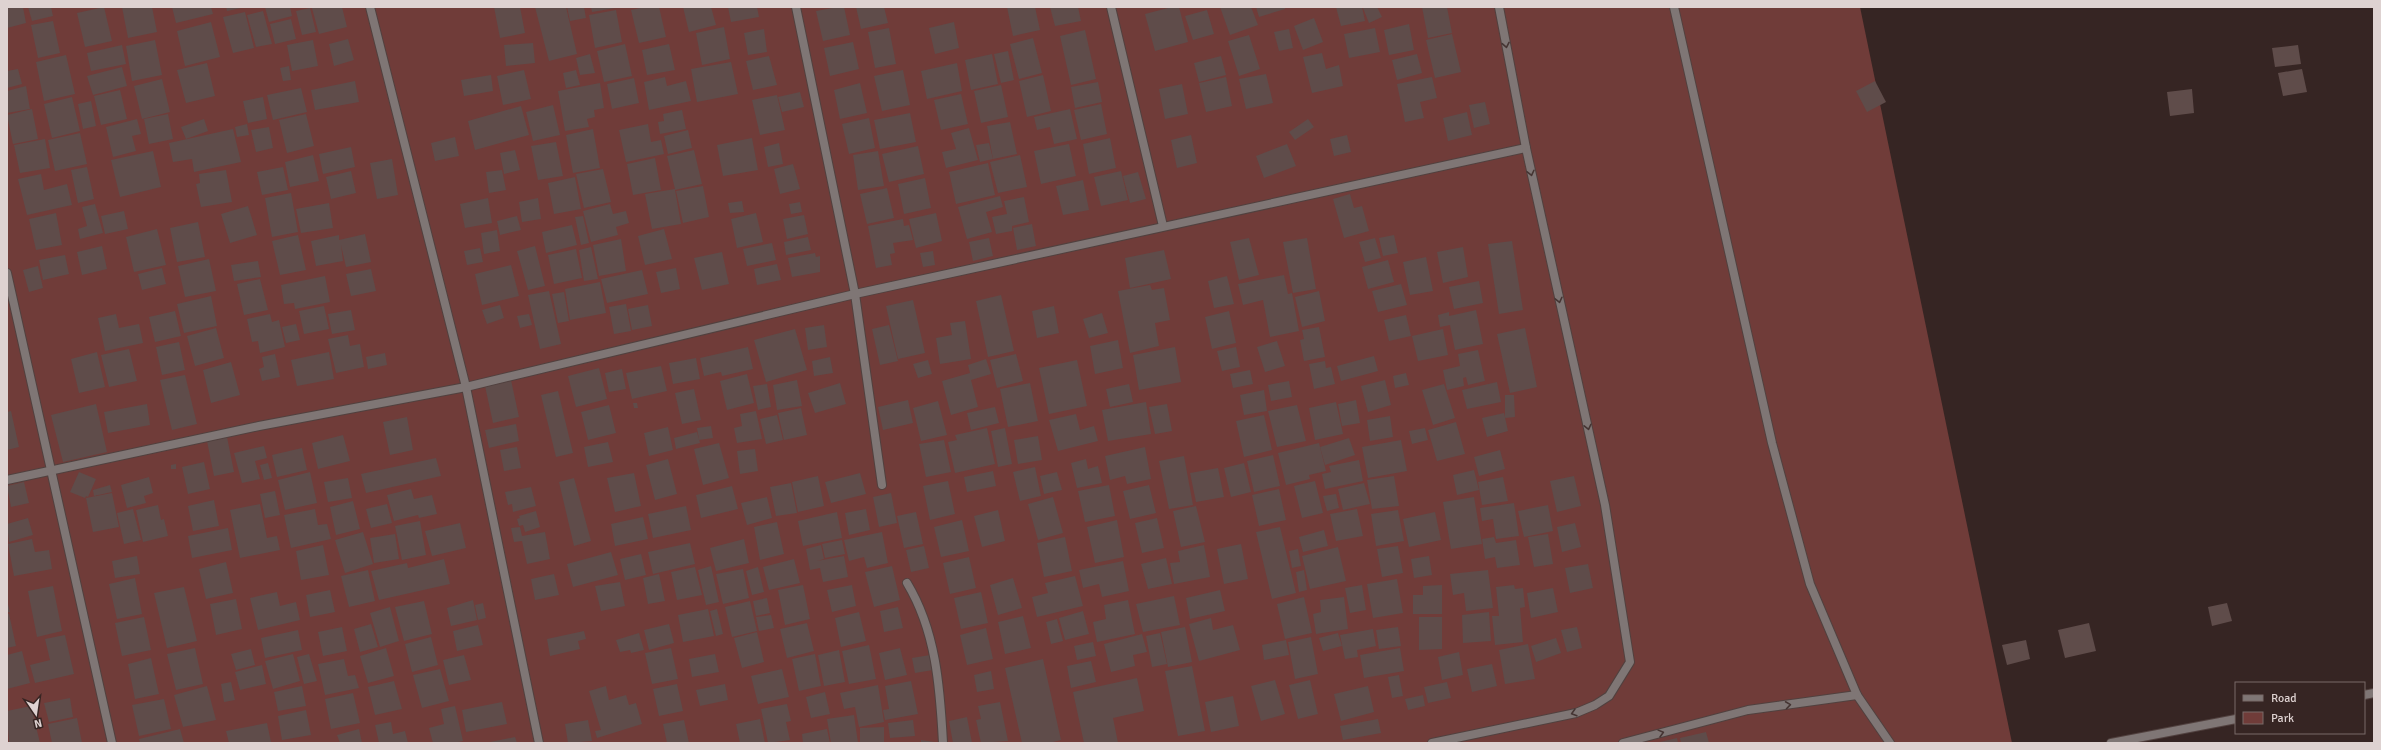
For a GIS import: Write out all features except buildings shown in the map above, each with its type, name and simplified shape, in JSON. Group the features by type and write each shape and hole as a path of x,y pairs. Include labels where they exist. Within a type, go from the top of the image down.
{"street":[{"path":"370,7 466,387 539,743"},
{"path":"796,7 855,294 882,485"},
{"path":"1111,7 1162,226"},
{"path":"1432,743 1576,713 1595,705 1609,696 1630,662 1605,505 1526,148 1499,7"},
{"path":"1674,7 1772,443 1810,584 1857,695 1890,743"},
{"path":"7,480 258,426 466,387 855,294 1526,148"},
{"path":"7,273 112,743"},
{"path":"907,583 918,601 927,624 939,679 943,743"},
{"path":"1623,743 1748,710 1857,695"},
{"path":"2111,743 2235,719"}],"green space":[{"path":"7,7 1860,7 2012,743 7,743"}]}
